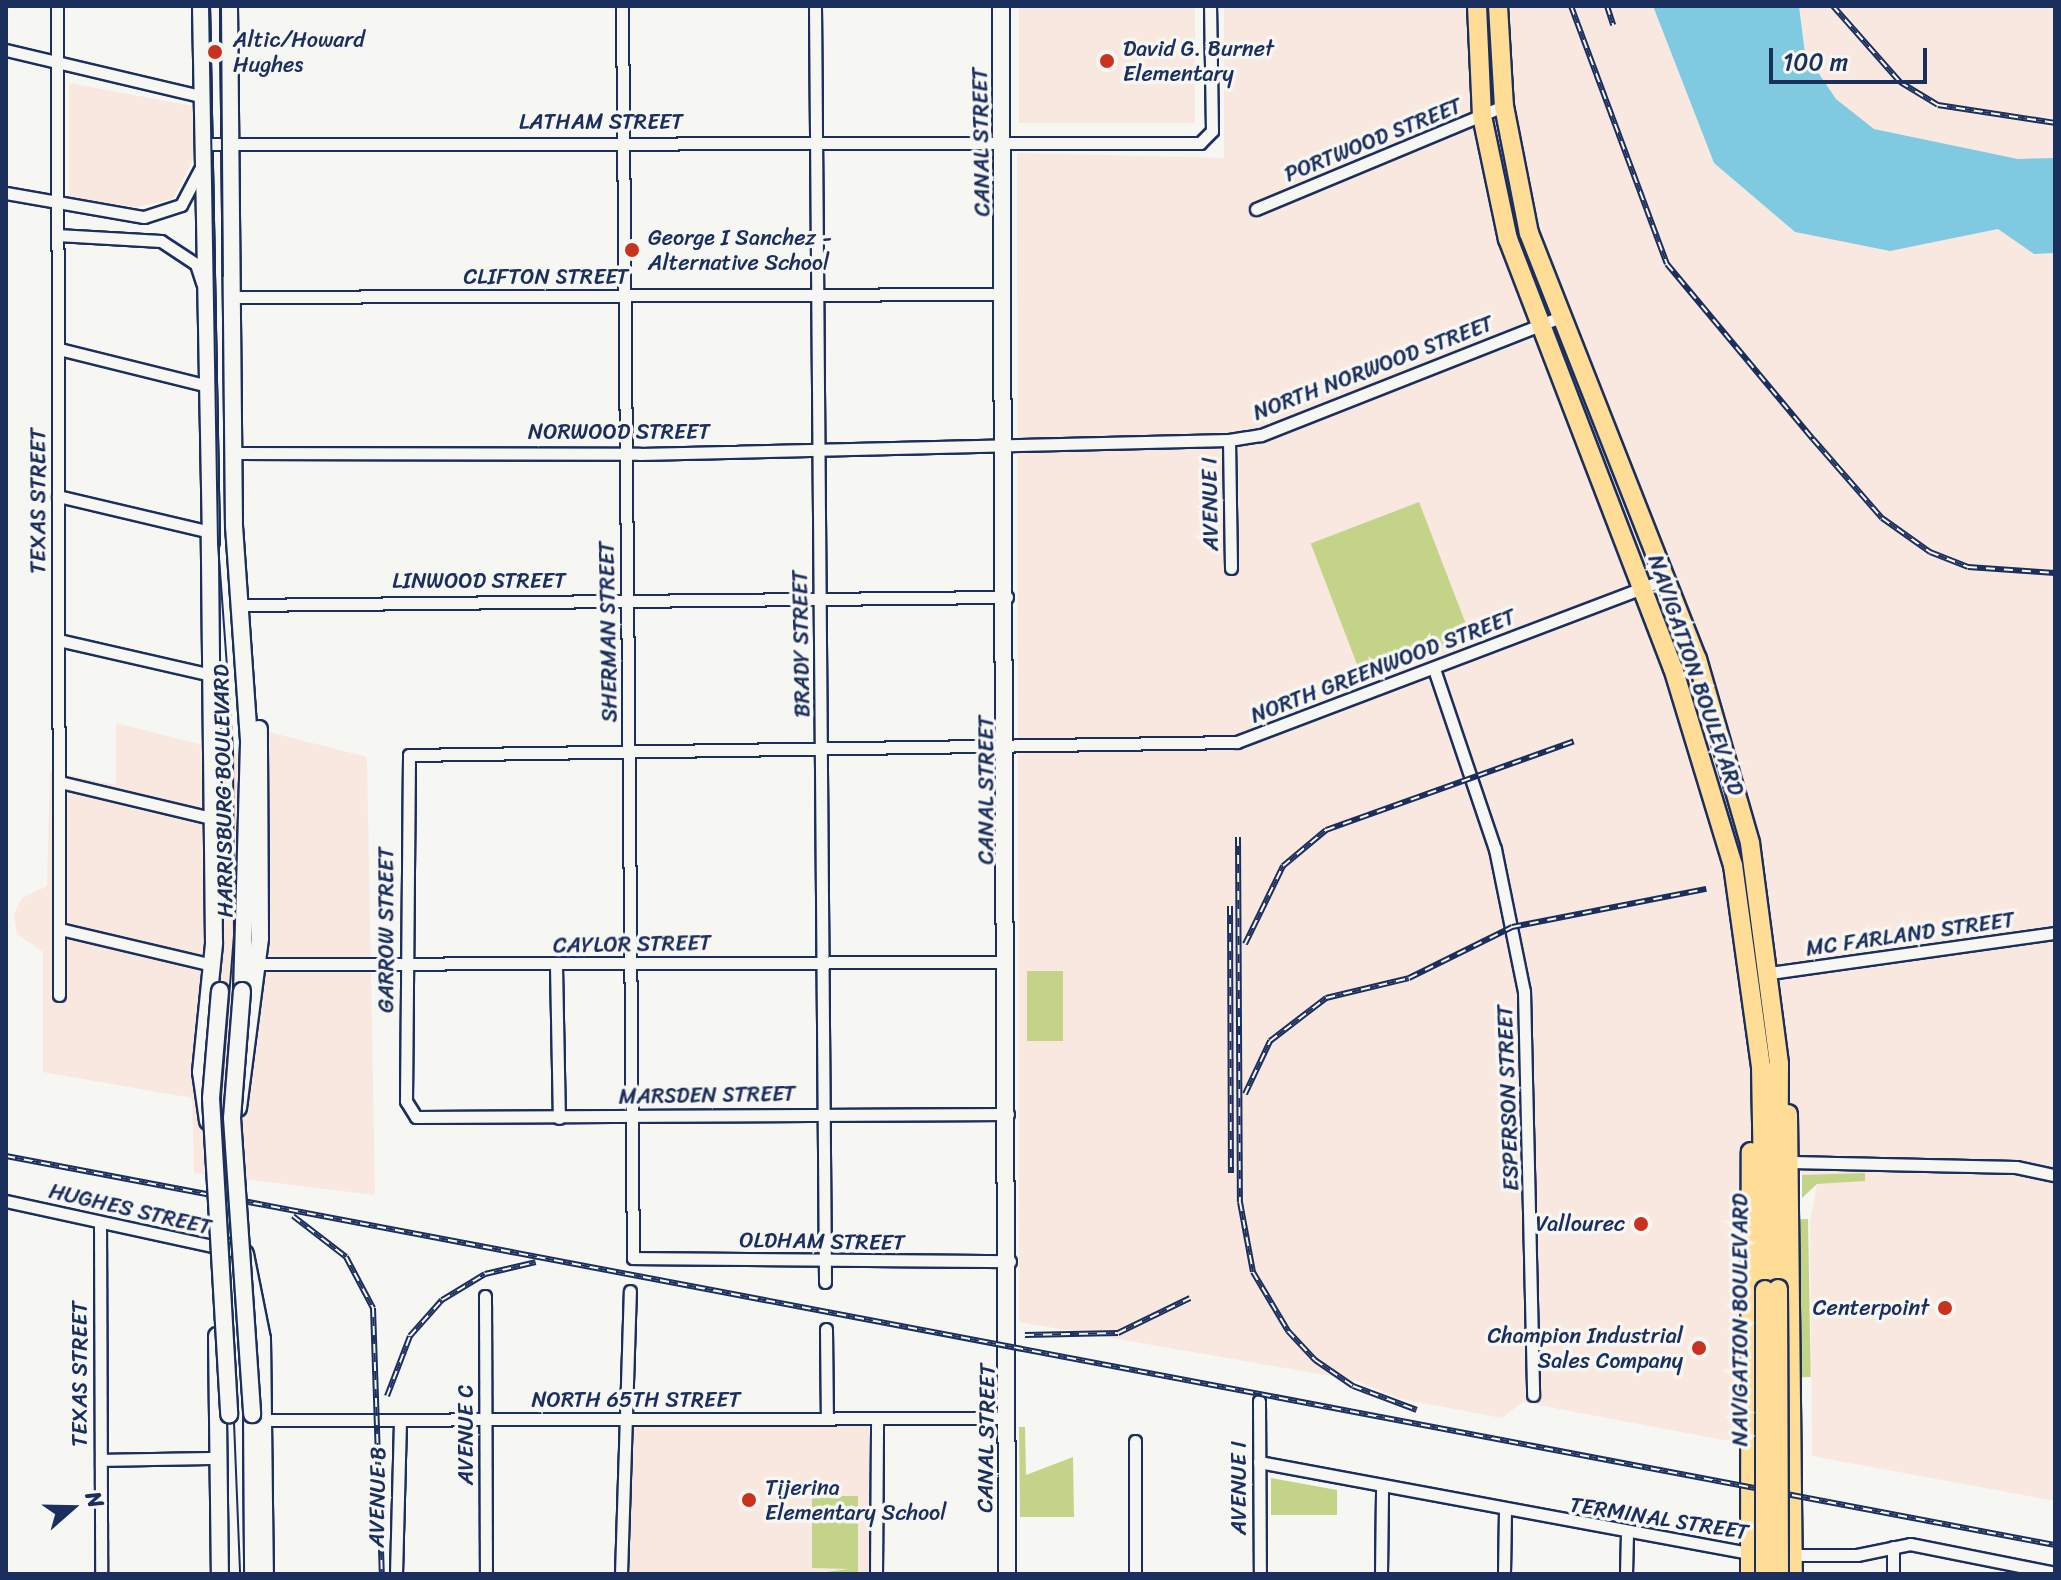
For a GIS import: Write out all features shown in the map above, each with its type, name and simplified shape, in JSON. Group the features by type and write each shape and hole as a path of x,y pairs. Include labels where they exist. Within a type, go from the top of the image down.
{"main road":[{"name":"HARRISBURG BOULEVARD","path":"201,6 210,532 224,745 220,991 211,1098 229,1414 231,1574"},
{"name":"HARRISBURG BOULEVARD","path":"229,6 233,453 249,743 242,991 232,1118 258,1417 253,1574"},
{"name":"CANAL STREET","path":"1001,6 1010,1261 1007,1574"},
{"name":"NAVIGATION BOULEVARD","path":"1477,6 1482,116 1493,187 1539,326 1673,668 1733,865 1750,982 1770,1065"},
{"name":"NAVIGATION BOULEVARD","path":"1498,6 1504,106 1514,178 1561,317 1697,659 1750,843 1770,973 1772,1290 1779,1574"},
{"path":"210,532 215,819 212,965 204,1108 224,1166 220,1574"},
{"path":"240,605 260,737 258,964 237,1108 234,1191 260,1316 258,1417 265,1574"},
{"path":"1673,668 1697,659"},
{"path":"1750,982 1770,973"},
{"path":"1770,1065 1791,1162 1793,1564"},
{"path":"1750,1574 1751,1126 1770,1065"},
{"path":"204,1108 237,1108"},
{"name":"NAVIGATION BOULEVARD","path":"1765,1574 1772,1290"}],"street":[{"name":"TEXAS STREET","path":"57,6 59,995"},
{"name":"SHERMAN STREET","path":"622,6 633,1258"},
{"name":"BRADY STREET","path":"815,6 825,1282"},
{"name":"LATHAM STREET","path":"202,144 1207,139 1210,6"},
{"path":"6,50 201,96"},
{"name":"PORTWOOD STREET","path":"1256,209 1504,106"},
{"path":"6,193 57,205 144,217 169,211 195,188 202,162"},
{"path":"57,235 161,241 196,264 205,291"},
{"name":"CLIFTON STREET","path":"232,297 1004,294"},
{"name":"NORTH NORWOOD STREET","path":"1005,444 1229,440 1261,435 1561,317"},
{"path":"59,349 209,386"},
{"name":"AVENUE I","path":"1229,440 1231,568"},
{"name":"NORWOOD STREET","path":"233,453 627,454 1005,444"},
{"path":"58,496 210,532"},
{"name":"NORTH GREENWOOD STREET","path":"415,754 1237,742 1667,579"},
{"name":"LINWOOD STREET","path":"240,605 1007,597"},
{"path":"59,640 212,675"},
{"name":"ESPERSON STREET","path":"1434,669 1495,849 1524,991 1533,1395"},
{"name":"GARROW STREET","path":"409,1111 405,767 415,754"},
{"path":"60,782 215,819"},
{"path":"60,929 212,965"},
{"name":"MC FARLAND STREET","path":"1770,973 2055,933"},
{"name":"CAYLOR STREET","path":"258,964 556,966 1007,962"},
{"path":"556,966 559,1118"},
{"name":"MARSDEN STREET","path":"409,1111 428,1119 824,1113 1008,1114"},
{"path":"1791,1162 2016,1167 2055,1175"},
{"name":"HUGHES STREET","path":"6,1201 223,1252 245,1253"},
{"name":"TEXAS STREET","path":"100,1223 101,1574"},
{"name":"OLDHAM STREET","path":"633,1258 825,1263 1010,1261"},
{"path":"621,1574 623,1420 630,1291"},
{"name":"AVENUE C","path":"485,1296 486,1574"},
{"path":"826,1329 827,1419"},
{"name":"AVENUE I","path":"1259,1401 1260,1574"},
{"name":"NORTH 65TH STREET","path":"258,1417 400,1420 1008,1418"},
{"path":"876,1574 877,1419"},
{"name":"AVENUE B","path":"396,1574 400,1420"},
{"path":"1135,1441 1135,1574"},
{"path":"101,1460 219,1458"},
{"name":"TERMINAL STREET","path":"1259,1462 1505,1512 1793,1564 1910,1544 2017,1569 2055,1573"},
{"path":"1381,1574 1382,1486"},
{"path":"1504,1574 1505,1512"},
{"path":"1626,1574 1627,1534"},
{"path":"1893,1547 1893,1574"}],"shaded area":[{"name":"David G. Burnet Elementary","path":"1019,6 1195,6 1195,123 1019,123"},
{"path":"1224,6 1653,6 1714,163 1795,232 1890,250 1998,229 2034,254 2055,253 2055,1501 1812,1456 1810,1221 1817,1184 1864,1181 1865,1174 1802,1175 1801,1156 1746,1150 1739,1443 1523,1402 1502,1418 1401,1399 1354,1380 1019,1322 1017,153 1224,158"},
{"path":"1799,6 2055,6 2055,158 2018,159 1874,129 1836,99 1805,53"},
{"path":"69,83 193,106 193,160 173,199 137,207 69,197"},
{"path":"116,723 270,762 269,732 367,757 375,1195 194,1173 192,1098 43,1072 43,952 17,934 14,914 22,898 47,886 50,771 116,785"},
{"name":"Tijerina Elementary School","path":"630,1424 869,1424 869,1574 630,1574"}],"green space":[{"path":"1419,502 1471,637 1363,679 1311,544"},
{"path":"1027,971 1063,971 1063,1041 1027,1041"},
{"path":"1865,1173 1865,1181 1817,1184 1802,1198 1802,1175"},
{"path":"1799,1219 1808,1219 1811,1377 1802,1377"},
{"path":"1019,1427 1025,1427 1026,1475 1073,1457 1074,1517 1020,1517"},
{"path":"1271,1478 1337,1490 1337,1515 1271,1515"},
{"path":"812,1496 858,1496 858,1574 812,1574 848,1569 812,1568"}],"water":[{"path":"1653,6 1799,6 1805,53 1836,99 1874,129 2018,159 2055,158 2055,253 2034,254 1998,229 1890,251 1795,232 1714,163"}],"tram line":[{"path":"209,6 218,544 233,746 234,935 221,1098 240,1574"},
{"path":"221,6 223,276"}],"railway":[{"path":"1571,6 1667,264 1813,439 1882,518 1930,552 1968,567 2055,573"},
{"path":"1607,6 1613,25"},
{"path":"1833,6 1900,82 1938,105 2055,123"},
{"path":"1245,944 1283,866 1326,830 1574,741"},
{"path":"1238,837 1240,1202 1253,1272 1288,1331 1315,1360 1353,1386 1417,1410"},
{"path":"1245,1094 1270,1041 1326,998 1409,978 1512,927 1706,889"},
{"path":"1230,906 1231,1173"},
{"path":"6,1156 2055,1545"},
{"path":"293,1216 346,1257 373,1308 382,1574"},
{"path":"387,1396 410,1336 442,1300 485,1274 536,1262"},
{"path":"1025,1335 1118,1333 1190,1298"}],"place":[{"name":"Altic/Howard Hughes","path":"215,52"},
{"name":"David G. Burnet Elementary","path":"1107,61"},
{"name":"George I Sanchez - Alternative School","path":"632,250"},
{"name":"Vallourec","path":"1641,1224"},
{"name":"Centerpoint","path":"1945,1308"},
{"name":"Champion Industrial Sales Company","path":"1699,1348"},
{"name":"Tijerina Elementary School","path":"749,1500"}]}
